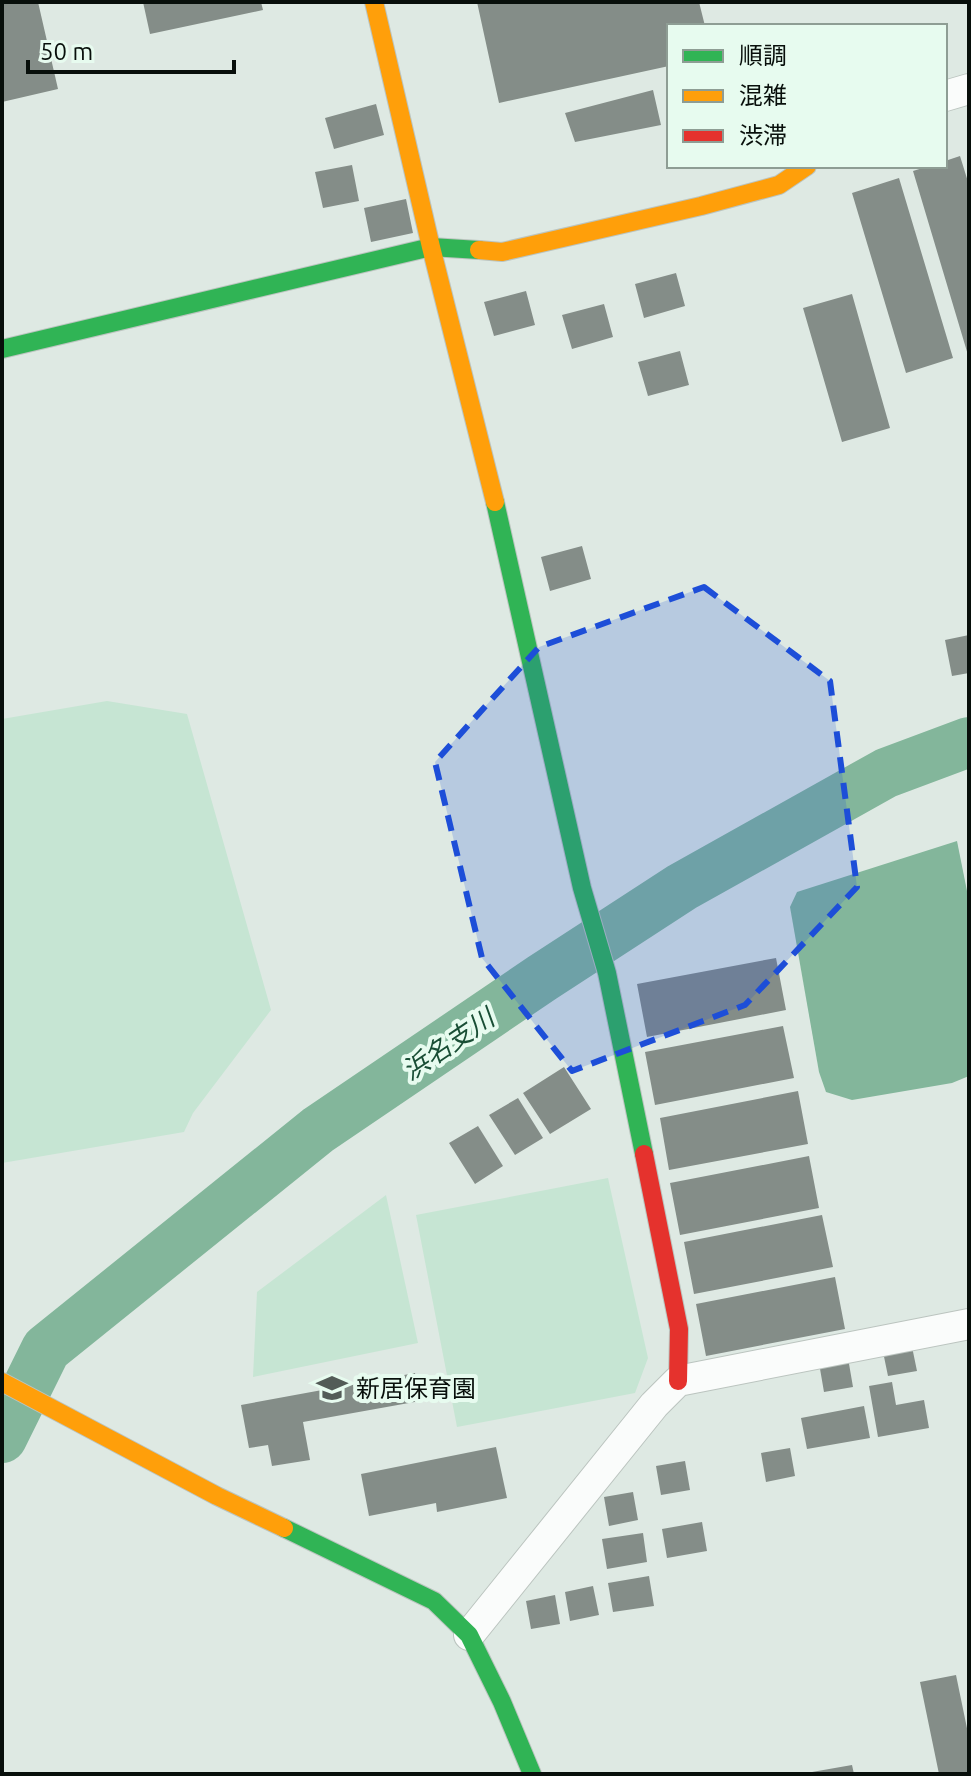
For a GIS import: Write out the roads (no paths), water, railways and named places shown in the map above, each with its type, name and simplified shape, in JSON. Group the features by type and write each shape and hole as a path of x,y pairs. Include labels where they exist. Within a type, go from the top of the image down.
{"street":[{"path":"374,2 431,247 515,582 582,888 607,973 679,1329 678,1381"},
{"path":"947,95 969,89"},
{"path":"2,349 431,247 502,252 779,185 804,168"},
{"path":"469,1635 654,1405 678,1381 969,1324"},
{"path":"2,1382 217,1496 434,1601 469,1635 532,1774"}],"waterway":[{"name":"浜名支川","path":"2,1438 46,1349 318,1130 682,887 886,773 969,742"}],"place":[{"name":"新居保育園","path":"332,1388"}]}
